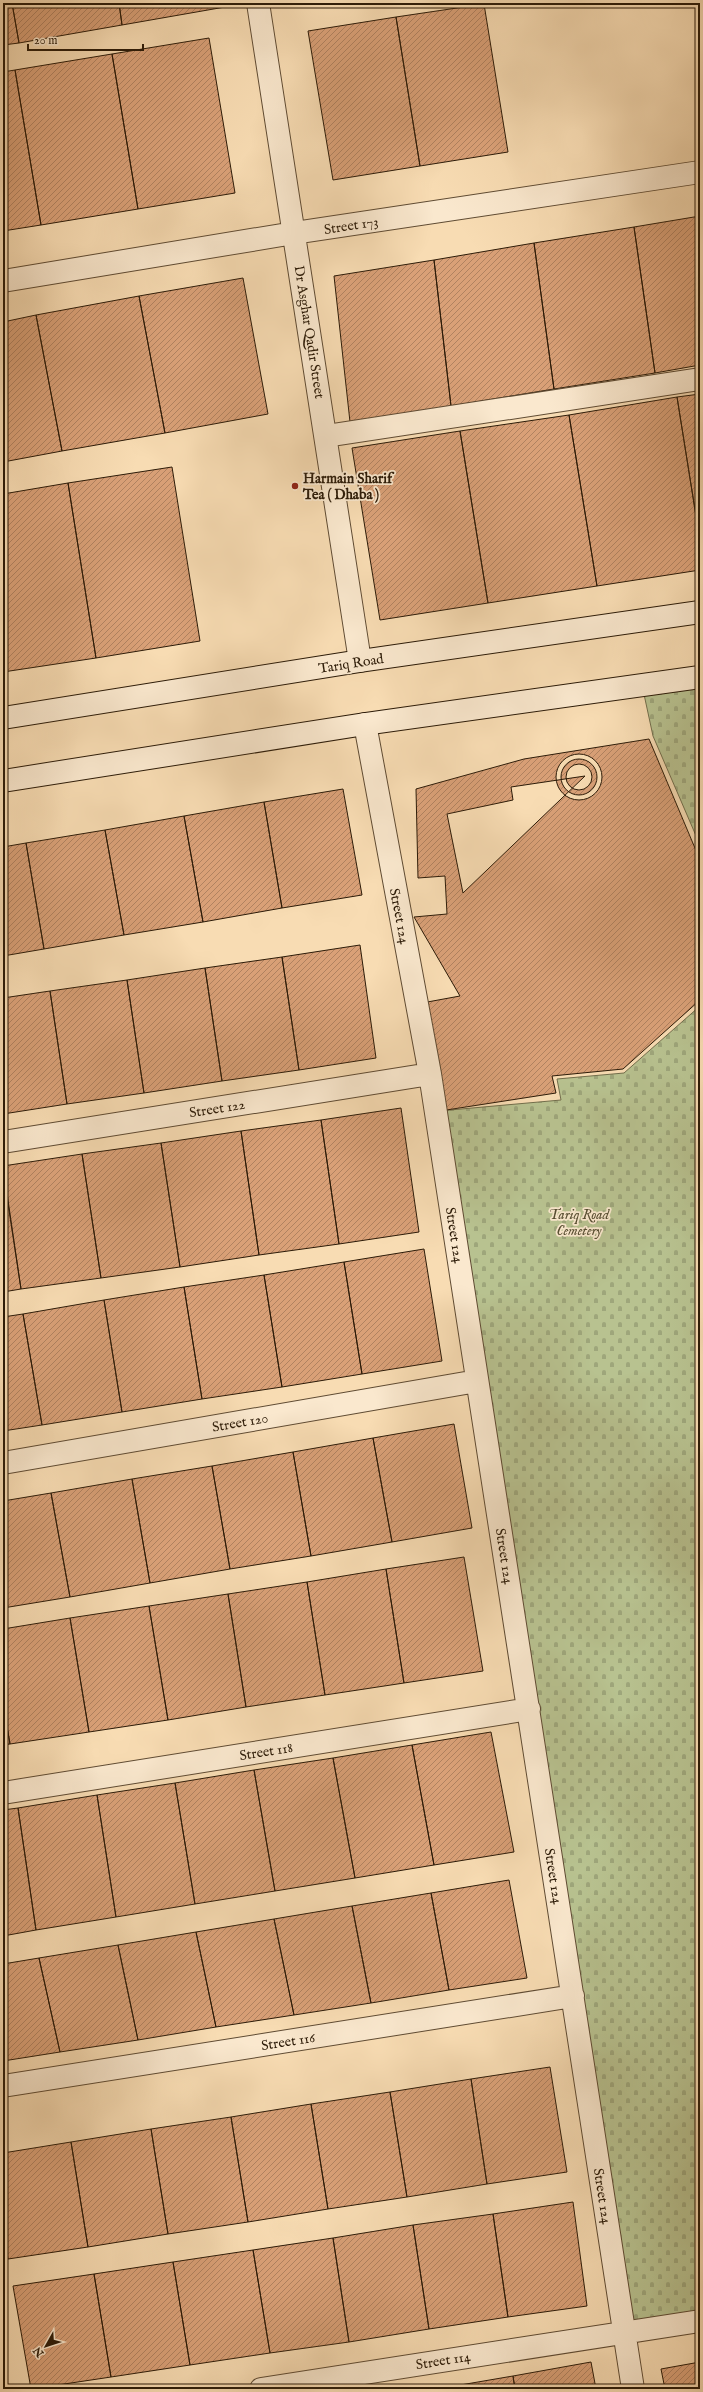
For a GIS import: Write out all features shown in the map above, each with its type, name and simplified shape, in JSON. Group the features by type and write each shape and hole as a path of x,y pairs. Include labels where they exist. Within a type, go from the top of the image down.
{"street":[{"name":"Dr Asghar Qadir Street","path":"258,3 360,661"},
{"name":"Street 173","path":"3,281 294,233 700,172"},
{"path":"326,436 700,379"},
{"name":"Tariq Road","path":"3,718 360,661 700,612"},
{"path":"3,781 365,724 700,677"},
{"name":"Street 124","path":"365,724 430,1074 633,2389"},
{"name":"Street 122","path":"3,1142 430,1074"},
{"name":"Street 120","path":"3,1463 477,1381"},
{"name":"Street 118","path":"3,1793 528,1709"},
{"name":"Street 116","path":"3,2086 573,1996"},
{"name":"Street 114","path":"261,2389 700,2321"}],"green space":[{"path":"700,677 700,845 653,736 642,685"},
{"name":"Tariq Road Cemetery","path":"700,1006 700,2321 624,2332 439,1111 561,1100 557,1079 624,1073"}],"building":[{"path":"3,3 12,3 19,43 3,45"},
{"path":"12,3 119,3 122,25 19,43"},
{"path":"119,3 225,3 225,7 122,25"},
{"path":"484,4 508,152 420,166 396,17"},
{"path":"396,17 420,166 333,180 308,31"},
{"path":"209,38 235,193 138,209 112,54"},
{"path":"112,54 138,209 41,225 15,70"},
{"path":"15,70 41,225 3,231 3,72"},
{"path":"700,216 700,365 655,373 634,227"},
{"path":"634,227 655,373 554,389 534,243"},
{"path":"534,243 554,389 451,406 434,260"},
{"path":"434,260 451,406 350,422 334,276"},
{"path":"243,278 268,414 165,433 139,296"},
{"path":"139,296 165,433 62,451 36,315"},
{"path":"36,315 62,451 3,462 3,322"},
{"path":"700,394 700,541 677,397"},
{"path":"677,397 700,541 700,570 597,586 569,415"},
{"path":"569,415 597,586 488,603 460,431"},
{"path":"460,431 488,603 380,620 352,448"},
{"path":"172,467 200,641 96,658 68,483"},
{"path":"68,483 96,658 3,672 3,494"},
{"path":"649,739 700,860 700,1000 623,1069 552,1076 556,1093 427,1113 411,1005 460,996 414,917 447,914 445,876 418,878 416,789 524,759","holes":["585,776 463,893 447,814 513,800 511,787"]},
{"path":"584,754 588,755 598,764 601,768 601,786 592,796 584,800 574,800 566,796 557,786 556,772 560,764 570,755"},
{"path":"582,759 592,764 596,770 596,784 592,790 586,794 576,795 566,790 562,784 561,774 566,764 572,760"},
{"path":"579,764 588,768 592,777 588,786 579,790 570,786 566,777 570,768"},
{"path":"343,789 362,895 282,908 264,802"},
{"path":"264,802 282,908 203,922 184,816"},
{"path":"184,816 203,922 124,935 105,830"},
{"path":"105,830 124,935 44,949 26,843"},
{"path":"26,843 44,949 3,956 3,847"},
{"path":"360,945 376,1058 299,1070 282,957"},
{"path":"282,957 299,1070 222,1081 205,968"},
{"path":"205,968 222,1081 144,1093 127,980"},
{"path":"127,980 144,1093 67,1104 50,991"},
{"path":"50,991 67,1104 3,1114 3,998"},
{"path":"401,1108 419,1232 339,1244 321,1120"},
{"path":"321,1120 339,1244 259,1255 241,1131"},
{"path":"241,1131 259,1255 180,1267 161,1143"},
{"path":"161,1143 180,1267 101,1278 82,1154"},
{"path":"82,1154 101,1278 21,1289 3,1166"},
{"path":"3,1171 21,1289 3,1292"},
{"path":"424,1249 442,1361 362,1374 344,1262"},
{"path":"344,1262 362,1374 282,1387 264,1275"},
{"path":"264,1275 282,1387 202,1399 184,1287"},
{"path":"184,1287 202,1399 122,1412 104,1300"},
{"path":"104,1300 122,1412 42,1425 23,1314"},
{"path":"23,1314 42,1425 3,1431 3,1317"},
{"path":"454,1424 472,1528 392,1542 373,1438"},
{"path":"373,1438 392,1542 311,1556 293,1452"},
{"path":"293,1452 311,1556 230,1569 212,1466"},
{"path":"212,1466 230,1569 150,1583 132,1479"},
{"path":"132,1479 150,1583 70,1597 51,1493"},
{"path":"51,1493 70,1597 3,1608 3,1501"},
{"path":"464,1557 483,1671 404,1683 386,1569"},
{"path":"386,1569 404,1683 325,1695 307,1582"},
{"path":"307,1582 325,1695 246,1707 228,1594"},
{"path":"228,1594 246,1707 168,1720 149,1606"},
{"path":"149,1606 168,1720 89,1732 70,1618"},
{"path":"70,1618 89,1732 10,1744 3,1703 3,1629"},
{"path":"3,1703 10,1744 3,1745"},
{"path":"491,1732 514,1852 434,1865 412,1745"},
{"path":"412,1745 434,1865 355,1878 333,1758"},
{"path":"333,1758 355,1878 275,1891 254,1770"},
{"path":"254,1770 275,1891 195,1904 175,1783"},
{"path":"175,1783 195,1904 116,1917 97,1795"},
{"path":"97,1795 116,1917 36,1930 18,1808"},
{"path":"18,1808 36,1930 3,1936 3,1810"},
{"path":"509,1880 527,1978 449,1990 431,1893"},
{"path":"431,1893 449,1990 371,2003 352,1906"},
{"path":"352,1906 371,2003 294,2015 274,1919"},
{"path":"274,1919 294,2015 216,2027 196,1932"},
{"path":"196,1932 216,2027 138,2040 118,1945"},
{"path":"118,1945 138,2040 60,2052 39,1958"},
{"path":"39,1958 60,2052 3,2061 3,1964"},
{"path":"550,2067 567,2172 487,2184 471,2079"},
{"path":"471,2079 487,2184 407,2197 390,2092"},
{"path":"390,2092 407,2197 328,2209 311,2104"},
{"path":"311,2104 328,2209 248,2222 231,2117"},
{"path":"231,2117 248,2222 168,2234 151,2129"},
{"path":"151,2129 168,2234 88,2247 71,2142"},
{"path":"71,2142 88,2247 8,2259 3,2226 3,2153"},
{"path":"573,2202 587,2306 508,2317 493,2214"},
{"path":"493,2214 508,2317 429,2329 413,2225"},
{"path":"413,2225 429,2329 349,2342 333,2238"},
{"path":"333,2238 349,2342 270,2353 253,2250"},
{"path":"253,2250 270,2353 190,2365 173,2262"},
{"path":"173,2262 190,2365 111,2377 94,2274"},
{"path":"94,2274 111,2377 31,2389 13,2286"},
{"path":"591,2362 596,2389 515,2389 513,2376"},
{"path":"700,2362 700,2389 665,2389 661,2369"},
{"path":"513,2376 515,2389 437,2389"}],"place":[{"name":"Harmain Sharif Tea ( Dhaba )","path":"295,486"}]}
